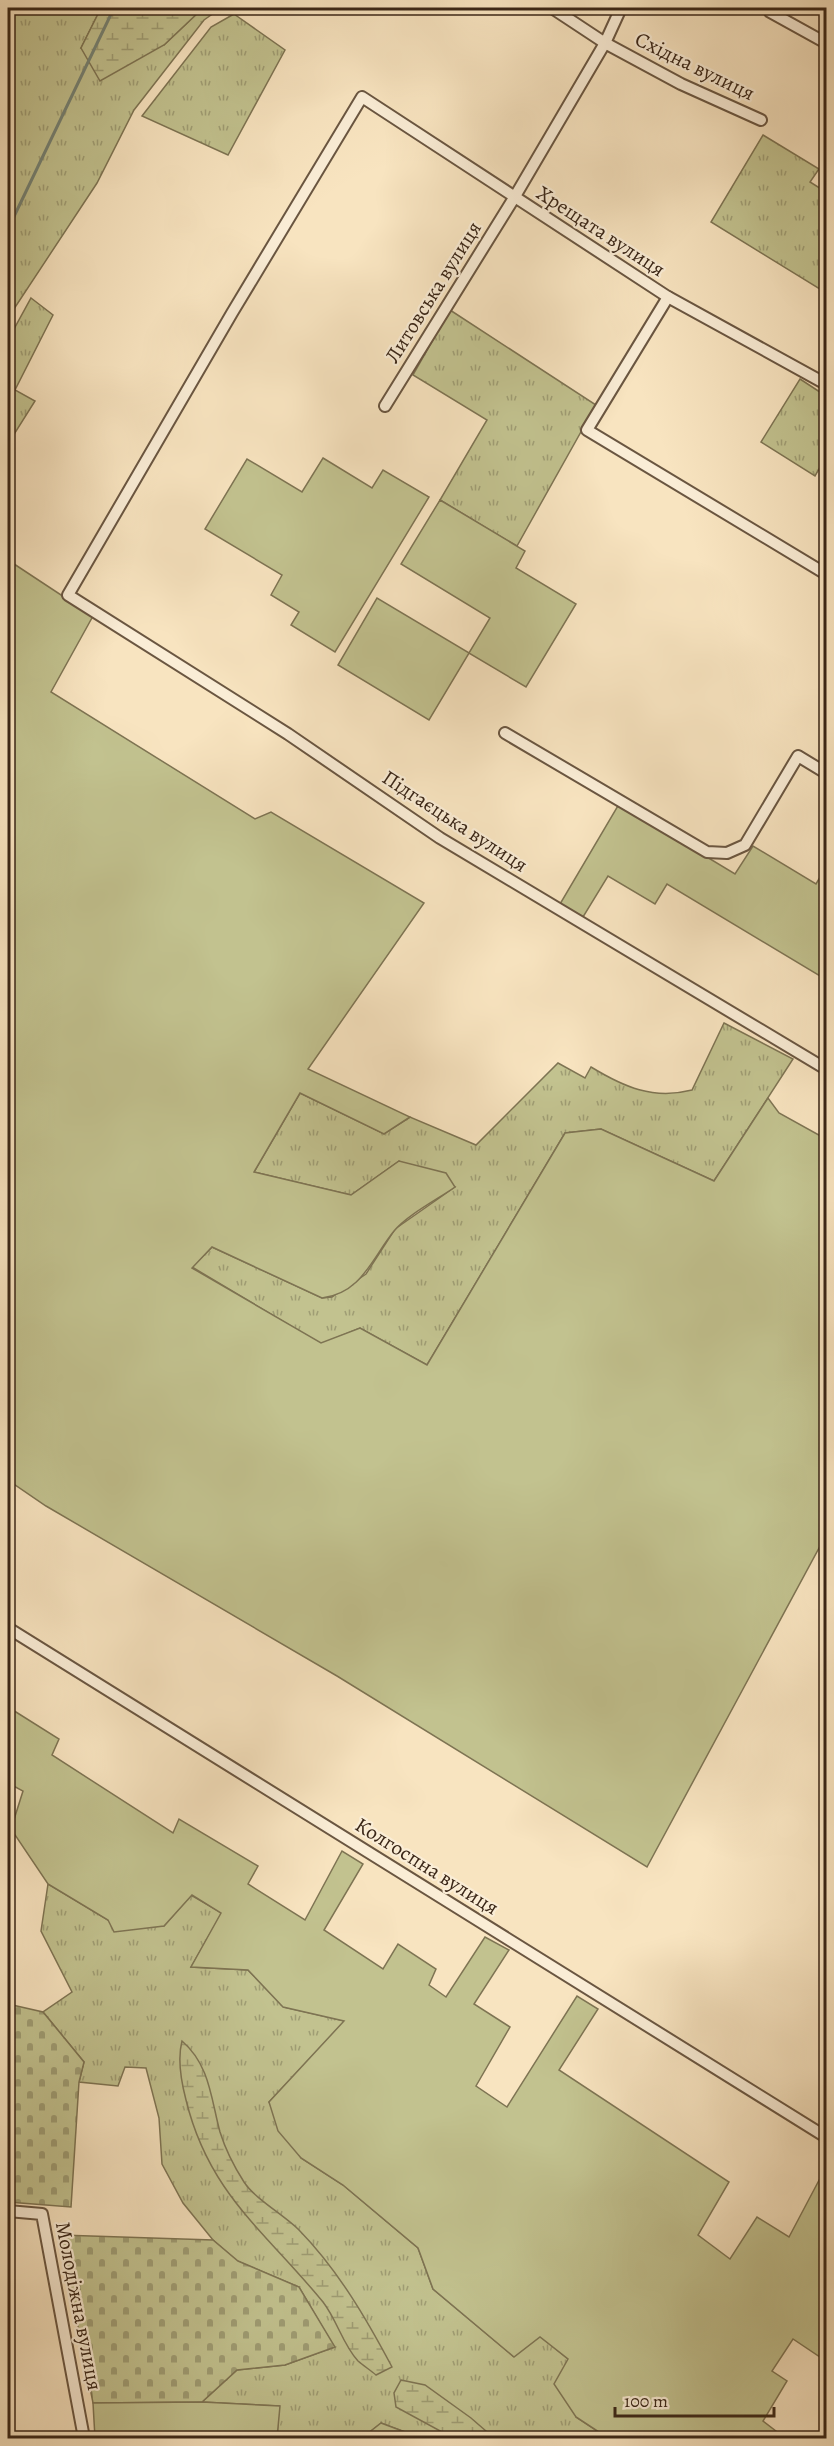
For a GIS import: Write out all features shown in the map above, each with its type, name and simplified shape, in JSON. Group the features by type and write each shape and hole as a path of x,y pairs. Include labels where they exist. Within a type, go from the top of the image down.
{"street":[{"name":"Східна вулиця","path":"552,8 605,43 681,84 760,120"},
{"name":"Литовська вулиця","path":"386,406 514,198 605,43 621,8"},
{"path":"768,8 770,12 826,43"},
{"name":"Хрещата вулиця","path":"68,595 232,313 362,97 668,297 826,384"},
{"path":"668,297 587,430 826,574"},
{"name":"Підгаєцька вулиця","path":"68,595 288,734 440,838 826,1069"},
{"path":"505,733 707,852 727,853 745,845 798,756 826,773"},
{"name":"Колгоспна вулиця","path":"8,1628 826,2137"},
{"name":"Молодіжна вулиця","path":"8,2211 42,2214 84,2439"}],"green space":[{"path":"8,8 101,8 81,48 164,45 203,8 221,8 204,20 134,110 97,183 8,318"},
{"path":"101,8 203,8 164,45 100,81 81,48"},
{"path":"234,14 285,50 228,155 142,116 211,27"},
{"path":"763,135 819,169 810,182 826,192 826,285 823,291 711,222"},
{"path":"31,298 53,315 15,390 35,401 8,444 8,340"},
{"path":"450,310 596,405 517,546 440,500 487,420 413,375"},
{"path":"800,379 826,396 826,457 815,476 761,442"},
{"path":"323,458 372,488 383,470 429,497 335,652 291,625 299,612 271,595 282,575 205,529 247,459 302,492"},
{"path":"440,500 525,551 516,568 576,604 526,687 469,653 490,618 401,564"},
{"path":"8,560 93,616 51,692 255,819 271,812 424,903 308,1069 410,1117 384,1134 300,1093 254,1172 351,1195 399,1161 446,1173 455,1187 400,1225 357,1282 336,1295 322,1298 212,1247 192,1268 321,1343 360,1328 427,1365 565,1133 601,1129 714,1181 768,1098 779,1113 826,1139 826,1230 822,1239 826,1242 826,1535 647,1867 337,1676 46,1506 8,1480"},
{"path":"377,598 469,653 429,720 338,665"},
{"path":"619,804 735,874 753,846 816,884 826,867 825,979 667,884 655,904 608,876 583,917 560,904"},
{"path":"724,1023 793,1059 714,1181 601,1129 565,1133 427,1365 360,1328 321,1344 192,1267 212,1247 322,1298 332,1297 366,1274 395,1229 455,1187 399,1161 351,1195 254,1172 300,1093 384,1134 410,1117 476,1145 558,1063 585,1078 591,1067 639,1090 678,1093 692,1090"},
{"path":"8,1707 59,1739 52,1755 173,1833 179,1819 258,1866 248,1884 305,1920 342,1851 363,1864 324,1930 383,1969 398,1944 436,1969 429,1985 446,1997 485,1937 509,1950 474,2004 510,2027 476,2086 507,2107 577,1996 598,2009 559,2070 729,2182 698,2235 730,2259 757,2217 789,2237 826,2167 826,2361 793,2339 772,2371 787,2381 763,2421 785,2438 608,2438 576,2417 554,2384 568,2359 540,2337 514,2357 433,2289 418,2248 343,2185 301,2158 278,2131 269,2102 344,2021 283,2007 248,1970 191,1967 221,1913 192,1895 164,1926 114,1932 108,1920 48,1884 11,1829 23,1791 8,1783"},
{"path":"48,1884 108,1920 164,1926 191,1895 222,1913 191,1967 248,1970 284,2007 345,2021 269,2102 301,2158 343,2185 418,2248 433,2289 513,2356 540,2336 568,2359 576,2417 608,2438 421,2438 381,2423 362,2438 277,2438 279,2406 202,2402 237,2370 285,2365 334,2347 299,2287 237,2261 213,2240 183,2203 162,2164 159,2118 146,2068 125,2067 118,2086 79,2082 84,2062 43,2012 72,1992 41,1931"},
{"path":"8,2004 43,2012 84,2062 79,2082 71,2207 8,2202"},
{"path":"182,2041 191,2050 204,2072 222,2138 244,2182 255,2195 293,2224 326,2261 361,2313 392,2367 376,2375 358,2361 348,2348 323,2302 241,2210 224,2187 196,2133 186,2100 180,2070"},
{"path":"60,2235 213,2240 238,2261 299,2287 335,2347 285,2365 237,2370 202,2402 93,2403"},
{"path":"401,2380 425,2385 471,2418 494,2438 453,2438 396,2407 394,2393"},
{"path":"202,2402 280,2406 277,2438 95,2438 93,2403"},
{"path":"381,2423 421,2438 362,2438"}],"waterway":[{"path":"8,229 114,8"}]}
